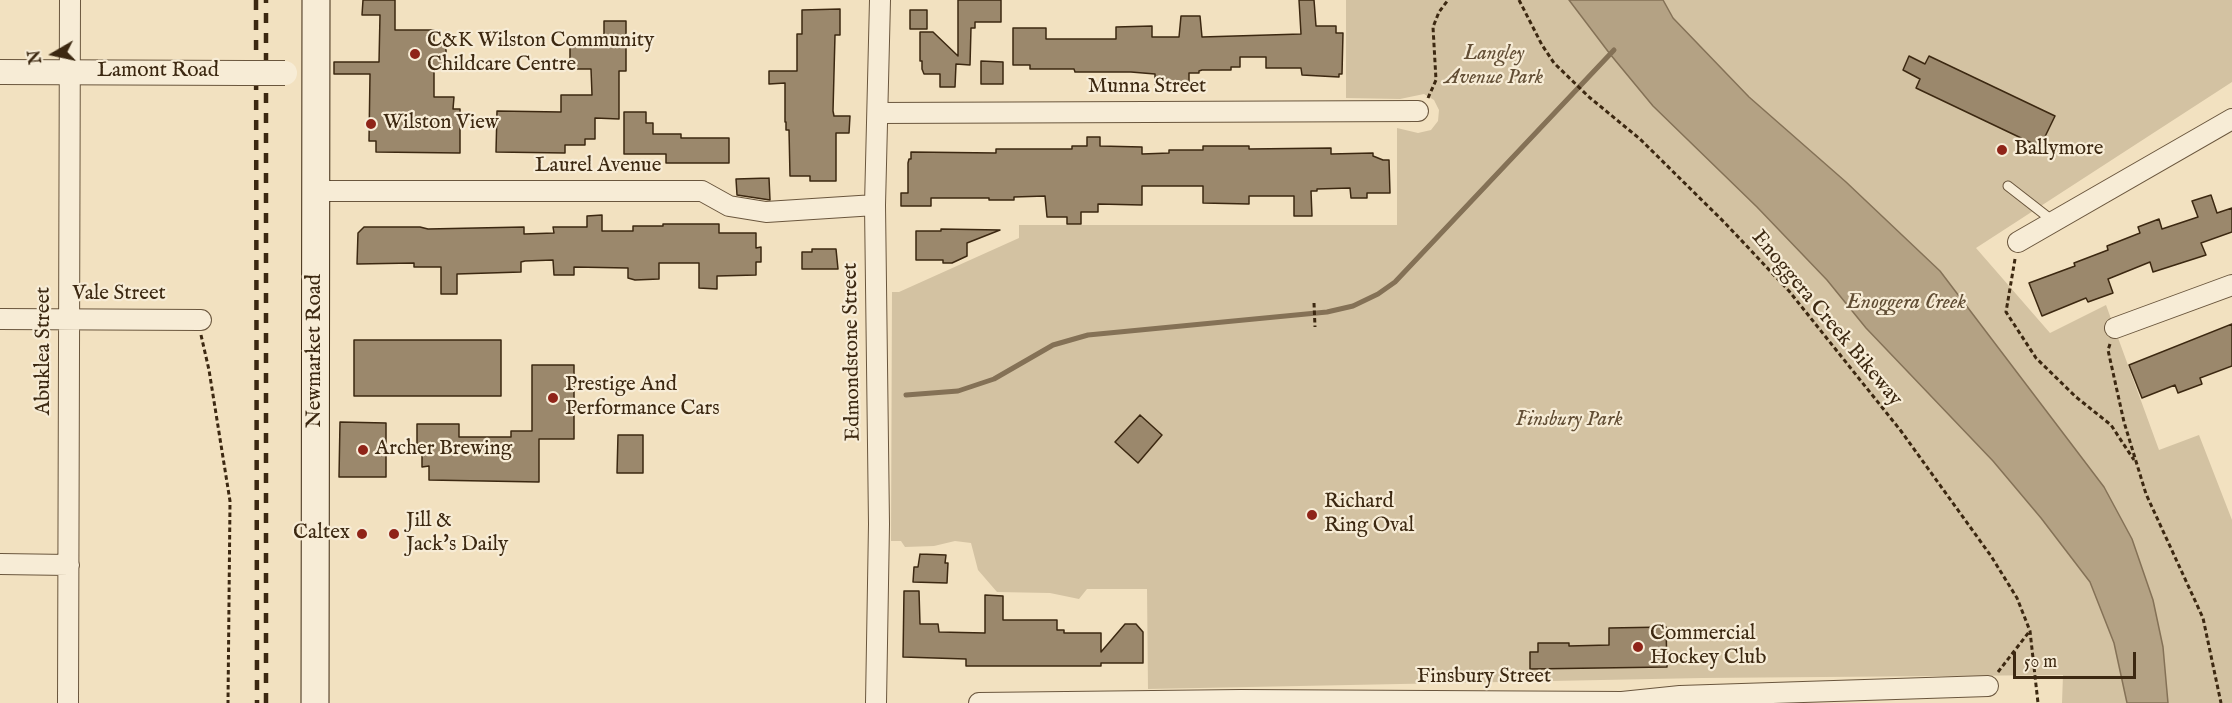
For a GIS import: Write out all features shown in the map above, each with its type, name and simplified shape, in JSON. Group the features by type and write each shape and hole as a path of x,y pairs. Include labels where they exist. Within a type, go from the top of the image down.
{"main road":[{"name":"Newmarket Road","path":"315,703 316,0"}],"street":[{"name":"Abuklea Street","path":"68,703 70,0"},
{"name":"Edmondstone Street","path":"876,703 879,524 875,205 880,0"},
{"name":"Lamont Road","path":"0,72 316,73"},
{"name":"Munna Street","path":"878,113 1418,111"},
{"path":"2018,242 2232,119"},
{"name":"Laurel Avenue","path":"317,191 702,191 729,206 766,212 875,205"},
{"path":"2115,328 2232,285"},
{"name":"Vale Street","path":"0,319 198,320"},
{"path":"0,564 69,565"},
{"name":"Finsbury Street","path":"979,703 1622,702 1988,686"}],"lane":[{"path":"2008,186 2054,221"}],"path":[{"path":"1418,111 1431,95 1436,80 1433,27 1439,12 1448,0"},
{"name":"Enoggera Creek Bikeway","path":"1519,0 1554,63 1589,97 1640,139 1725,223 1789,291 1901,431 1991,556 2017,597 2030,631 2038,703"},
{"path":"2018,242 2006,312 2036,358 2076,397 2111,425 2137,465"},
{"path":"1314,303 1315,327"},
{"path":"198,320 209,370 230,501 228,703"},
{"path":"2115,328 2108,350 2124,422 2146,494 2203,618 2221,703"},
{"path":"1988,686 2030,631"}],"green space":[{"name":"Finsbury Park","path":"1346,0 1569,0 1610,54 1827,280 1866,328 1993,461 2041,518 2090,582 2114,643 2127,703 2062,703 2063,675 1702,678 1148,689 1147,589 1087,589 1079,599 1050,593 997,592 978,570 971,543 955,541 934,546 905,547 901,541 891,541 892,292 899,292 1019,238 1019,225 1397,225 1397,128 1418,133 1431,130 1438,121 1439,110 1434,100 1424,94 1400,99 1346,98"},
{"path":"1663,0 2232,0 2232,82 1976,248 2050,333 2106,305 2159,450 2199,435 2232,520 2232,703 2168,703 2163,647 2132,539 2104,487 1940,271 1846,182 1749,97 1673,18"}],"water":[{"name":"Enoggera Creek","path":"1569,0 1663,0 1673,18 1749,97 1846,182 1940,271 2104,487 2132,539 2153,600 2163,647 2168,703 2127,703 2114,643 2090,582 2041,518 1993,461 1866,328 1827,280 1757,207 1653,106"}],"building":[{"path":"363,0 395,0 395,30 434,30 434,45 446,45 446,70 434,70 434,97 454,97 453,109 460,109 460,153 376,152 376,141 369,141 370,74 334,74 334,62 379,62 380,15 362,15"},
{"path":"958,0 1001,0 1001,22 975,22 975,28 971,28 970,65 956,64 955,87 940,87 940,74 924,74 922,69 920,32 933,32 958,56"},
{"path":"1299,0 1314,0 1316,26 1336,26 1336,33 1343,33 1342,74 1339,74 1339,77 1302,75 1301,68 1266,68 1266,57 1240,57 1240,67 1231,67 1231,70 1202,70 1199,73 1189,73 1189,84 1155,84 1155,74 1075,72 1074,69 1030,69 1030,65 1013,65 1013,28 1046,28 1046,39 1116,39 1116,27 1152,26 1152,37 1179,37 1181,16 1200,16 1202,37 1301,34"},
{"path":"840,9 840,35 835,35 833,111 834,116 850,116 849,133 836,133 836,181 810,181 810,176 790,176 789,130 786,130 785,122 785,83 769,84 769,71 797,71 797,34 802,34 802,10"},
{"path":"910,10 927,10 927,29 910,29"},
{"path":"604,21 626,21 626,71 619,71 619,119 595,118 595,139 585,139 585,145 565,145 565,153 496,152 497,111 561,112 561,95 592,95 591,69 570,69 570,46 604,46"},
{"path":"1909,56 1925,64 1929,56 2055,116 2040,147 1916,88 1920,79 1903,70"},
{"path":"981,61 1003,62 1003,84 981,84"},
{"path":"624,112 646,112 646,123 653,123 653,134 681,134 681,138 729,138 729,163 666,163 666,154 624,154"},
{"path":"1087,137 1100,137 1100,146 1142,147 1142,154 1169,153 1169,150 1203,150 1203,146 1249,146 1249,149 1331,148 1331,154 1373,153 1373,156 1389,160 1390,193 1367,193 1367,198 1351,198 1350,188 1317,189 1317,191 1311,191 1312,216 1294,216 1294,196 1249,196 1249,204 1203,203 1203,186 1142,186 1142,205 1098,204 1098,212 1081,212 1081,224 1067,224 1067,217 1047,217 1045,196 1014,197 1014,200 931,198 931,206 901,206 901,193 908,193 908,163 911,159 911,152 996,153 996,149 1072,149 1072,146 1087,146"},
{"path":"769,178 770,200 737,195 736,179"},
{"path":"2211,195 2217,213 2232,208 2232,232 2201,243 2206,255 2153,272 2150,262 2108,279 2113,293 2088,302 2086,298 2042,316 2029,283 2075,266 2074,263 2108,250 2107,246 2140,233 2138,227 2159,219 2162,229 2198,217 2192,201"},
{"path":"602,215 602,231 633,231 633,226 663,226 663,224 719,224 719,233 756,233 756,248 761,247 761,262 756,262 756,275 717,276 717,289 699,288 699,263 659,263 659,279 635,280 628,278 628,268 574,267 574,275 554,275 553,260 525,261 521,262 521,272 457,274 457,294 441,294 441,267 414,267 414,263 357,264 358,233 364,227 428,229 524,227 524,234 554,233 553,227 587,227 587,216"},
{"path":"941,229 1000,230 967,243 967,256 952,263 943,263 943,260 916,260 916,231 941,231"},
{"path":"812,249 836,249 838,269 802,269 802,252 812,252"},
{"path":"2232,324 2232,366 2200,378 2202,384 2178,393 2175,385 2142,398 2129,365"},
{"path":"354,340 501,340 501,396 354,396"},
{"path":"532,365 574,365 574,439 539,439 539,482 429,480 429,466 422,467 422,448 417,448 417,424 459,424 459,437 511,437 511,431 532,431"},
{"path":"1140,415 1162,435 1138,463 1115,442"},
{"name":"Archer Brewing","path":"340,422 386,423 386,477 339,477"},
{"path":"618,435 643,435 643,473 617,473"},
{"path":"920,554 946,555 947,583 913,582 914,567 918,567"},
{"path":"904,591 919,591 920,624 938,624 939,632 985,633 985,595 1003,596 1003,620 1057,620 1057,630 1064,630 1064,633 1101,633 1101,652 1125,624 1136,624 1143,632 1143,663 1101,663 1101,666 966,666 966,659 903,657"},
{"path":"1666,627 1667,667 1530,669 1530,652 1538,652 1538,643 1569,643 1569,646 1609,645 1609,628"}],"waterway":[{"path":"906,395 958,391 994,379 1053,345 1088,335 1327,312 1353,306 1378,294 1395,282 1614,50"}],"railway":[{"path":"256,0 257,703"},
{"path":"266,0 266,703"}],"place":[{"name":"C&K Wilston Community Childcare Centre","path":"415,54"},
{"name":"Wilston View","path":"371,124"},
{"name":"Ballymore","path":"2002,150"},
{"name":"Prestige And Performance Cars","path":"553,398"},
{"name":"Archer Brewing","path":"363,450"},
{"name":"Richard Ring Oval","path":"1312,515"},
{"name":"Caltex","path":"362,534"},
{"name":"Jill & Jack's Daily","path":"394,534"},
{"name":"Commercial Hockey Club","path":"1638,647"}],"park label":[{"name":"Langley Avenue Park","path":"1494,67"}]}
